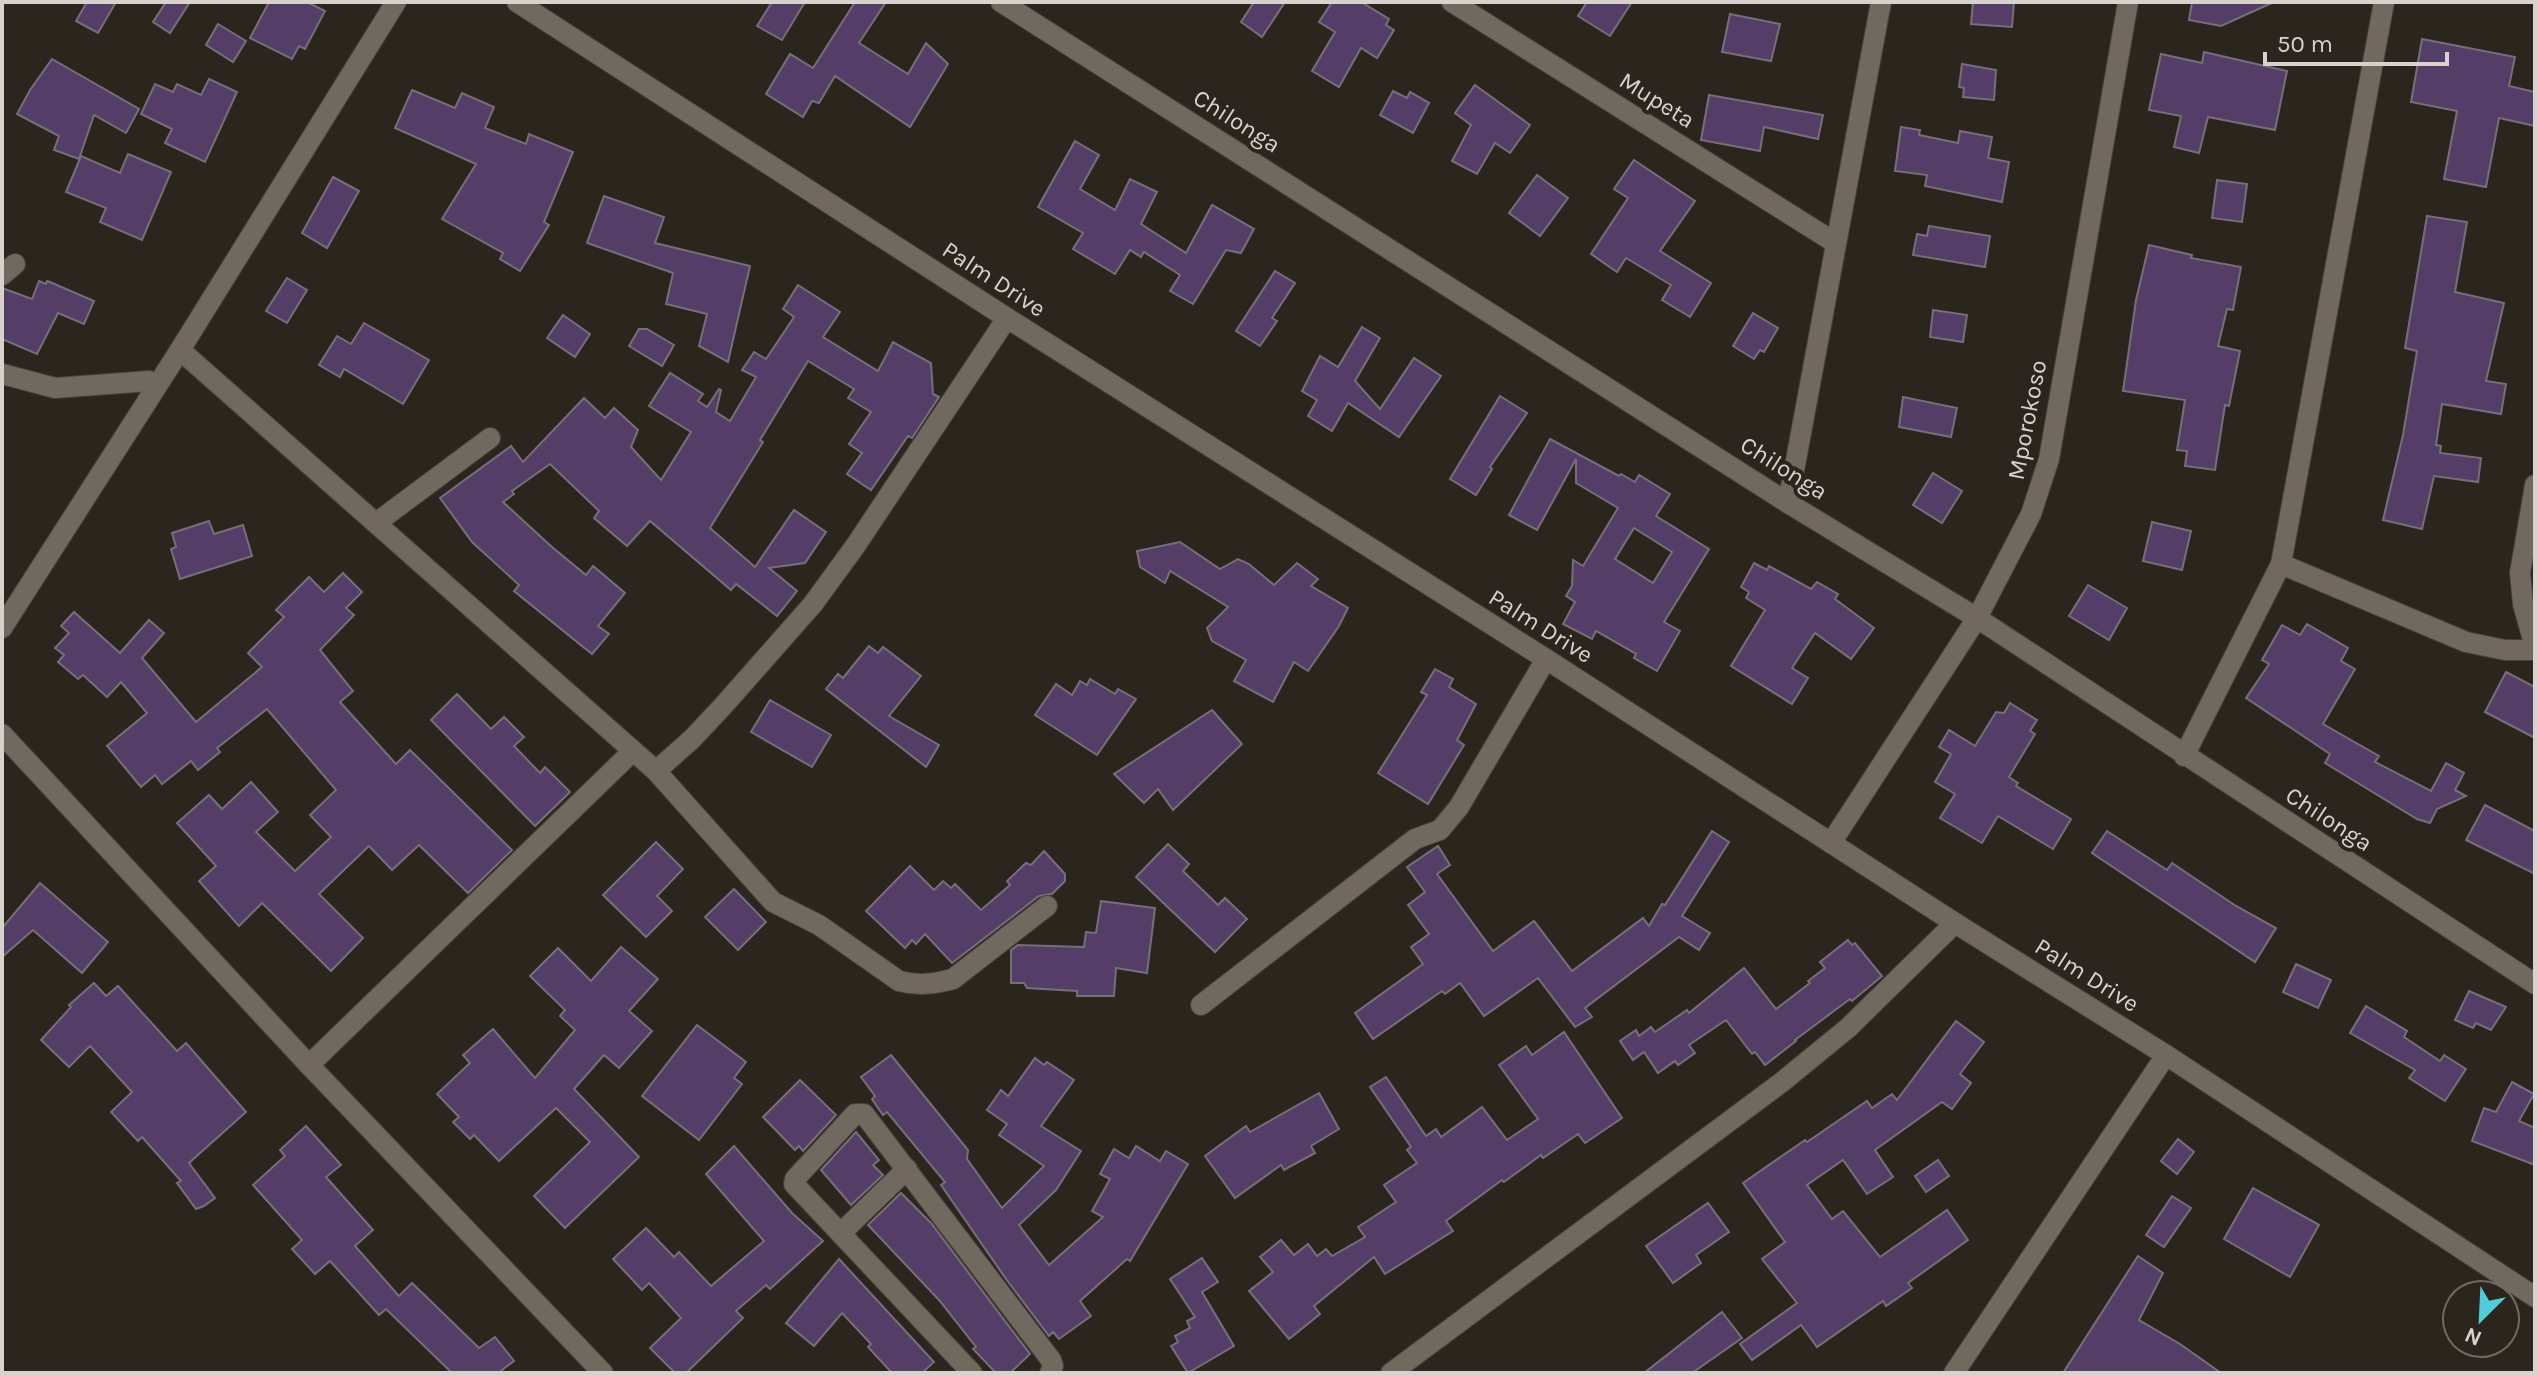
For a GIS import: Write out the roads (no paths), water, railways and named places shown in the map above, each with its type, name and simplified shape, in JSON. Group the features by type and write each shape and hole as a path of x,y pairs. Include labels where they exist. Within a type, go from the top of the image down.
{"street":[{"path":"2,628 180,350 396,2"},
{"name":"Palm Drive","path":"517,2 1007,318 2166,1055 2535,1297"},
{"name":"Chilonga","path":"1001,2 1788,503 1977,618 2535,984"},
{"name":"Mupeta","path":"1452,2 1834,242"},
{"path":"1788,503 1834,242 1881,2"},
{"name":"Mporokoso","path":"1831,843 1977,618 2031,514 2045,475 2128,2"},
{"path":"2184,756 2281,564 2384,2"},
{"path":"656,771 713,717 813,604 856,545 1007,318"},
{"path":"180,350 656,771 773,902 819,925 899,981 912,984 933,984 953,979 1047,906"},
{"path":"2,374 55,388 149,381 157,385"},
{"path":"376,523 490,438"},
{"path":"2281,564 2466,642 2505,650 2535,648 2523,604 2520,573 2535,485"},
{"path":"1201,1005 1415,839 1440,830 1459,807 1546,659"},
{"path":"2,734 309,1065 603,1373"},
{"path":"309,1065 633,751"},
{"path":"1391,1373 1782,1082 1848,1028 1955,923"},
{"path":"1954,1373 2166,1055"},
{"path":"972,1373 796,1187 795,1179 855,1114 864,1114 1051,1360 1053,1366 1050,1373"},
{"path":"841,1233 907,1169"}]}
